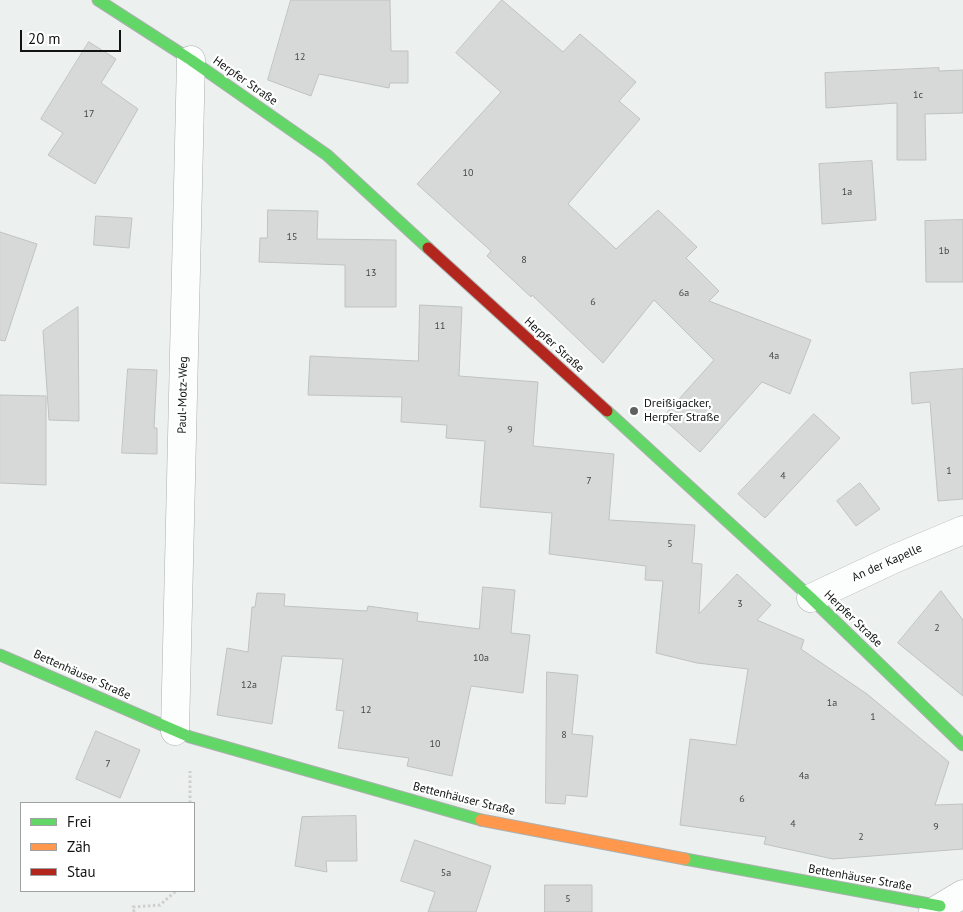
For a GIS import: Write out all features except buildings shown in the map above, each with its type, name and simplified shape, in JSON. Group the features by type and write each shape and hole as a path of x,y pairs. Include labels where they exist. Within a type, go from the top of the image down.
{"street":[{"name":"Herpfer Straße","path":"98,0 191,60 327,155 811,598 963,745"},
{"name":"Paul-Motz-Weg","path":"175,731 191,60"},
{"name":"An der Kapelle","path":"811,598 894,559 963,530"},
{"name":"Bettenhäuser Straße","path":"0,655 175,731 466,817 851,892 946,904"}],"path":[{"path":"134,912 133,907 160,905 175,892"}],"traffic: fast":[{"path":"98,0 191,60 327,155 428,248"},
{"path":"607,411 811,598 963,745"},
{"path":"0,655 190,737 481,820"},
{"path":"685,859 940,906"}],"traffic: slow":[{"path":"481,820 685,859"}],"traffic: jam":[{"path":"428,248 607,411"}],"place":[{"name":"Dreißigacker, Herpfer Straße","path":"634,411"}]}
